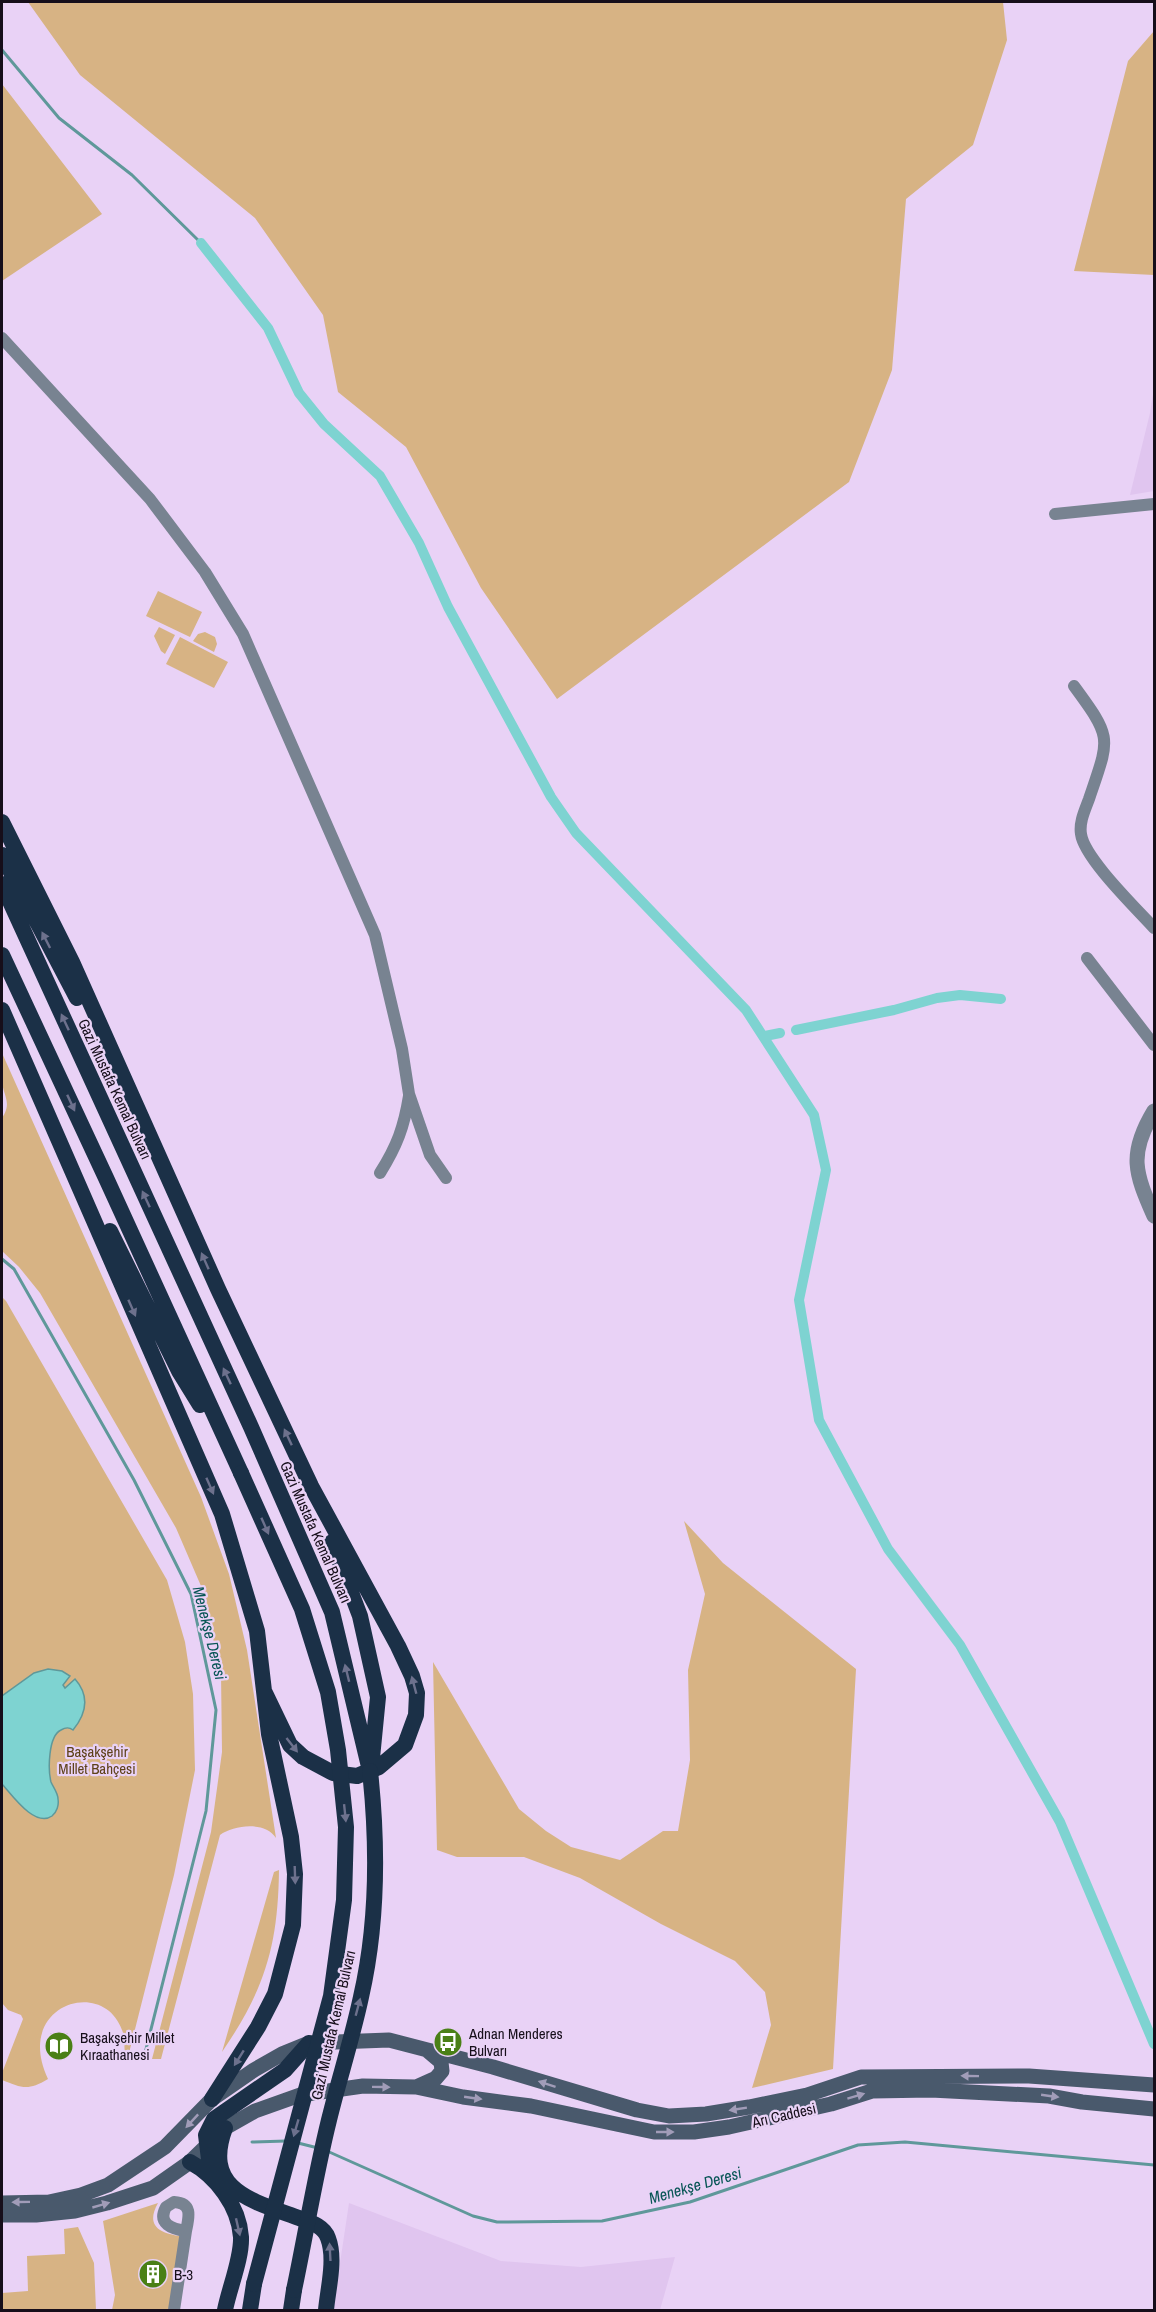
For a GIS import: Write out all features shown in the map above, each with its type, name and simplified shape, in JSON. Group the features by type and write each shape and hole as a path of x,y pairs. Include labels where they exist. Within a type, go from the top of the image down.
{"highway":[{"path":"2,822 72,962 218,1289 311,1486 412,1676 417,1693 416,1715 405,1745 379,1767 357,1776 333,1773 303,1757 290,1745 265,1693"},
{"path":"2,855 57,963 125,1083"},
{"name":"Gazi Mustafa Kemal Bulvarı","path":"2,884 332,1612 370,1771 374,1808 375,1896 370,1946 361,1997 328,2122 291,2310"},
{"name":"Gazi Mustafa Kemal Bulvarı","path":"2,955 302,1609 328,1692 338,1750 346,1827 344,1899 331,1996 254,2284 250,2310"},
{"path":"2,1010 9,1039 222,1514 257,1631 270,1734 291,1837 296,1874 293,1925 275,1994 258,2027 212,2099"},
{"path":"9,1039 179,1371 241,1473"},
{"path":"311,1486 360,1616 378,1697 370,1771"},
{"path":"211,2176 206,2135 214,2119 285,2070 309,2043"},
{"path":"225,2128 219,2145 219,2157 222,2173 235,2191 259,2204 317,2224 327,2235 332,2251 326,2310"},
{"path":"190,2162 211,2176 236,2215 241,2238 225,2310"}],"main road":[{"path":"2,2203 49,2202 108,2185 165,2146 212,2099 254,2070 282,2054 309,2043 389,2040 426,2050 441,2062 440,2076 416,2087 363,2086 300,2095 255,2111 225,2128 190,2162 153,2188 99,2206 57,2214 2,2215"},
{"name":"Arı Caddesi","path":"426,2050 493,2067 629,2108 669,2116 706,2114 749,2107 807,2095 861,2077 1029,2076 1155,2085"},
{"name":"Arı Caddesi","path":"416,2087 463,2097 531,2106 654,2132 694,2132 729,2127 831,2104 872,2091 931,2090 1049,2096 1082,2102 1155,2109"}],"street":[{"path":"2,338 150,500 205,572 243,634 375,935 402,1049 409,1094 430,1155 446,1178"},
{"path":"1054,514 1155,504"},
{"path":"1074,686 1100,721 1105,734 1105,751 1081,821 1084,844 1102,869 1155,928"},
{"path":"1087,958 1155,1045"},
{"path":"380,1173 396,1147 405,1120 409,1094"},
{"path":"1155,1111 1137,1148 1136,1165 1140,1184 1155,1216"},
{"path":"174,2310 186,2231"}],"shaded area":[{"path":"1154,388 1154,491 1130,495 1150,413"},
{"path":"48,1669 62,1671 70,1676 63,1685 65,1688 75,1679 83,1692 84,1705 81,1718 73,1730 67,1728 57,1733 51,1746 49,1770 58,1804 54,1814 45,1819 38,1818 24,1809 2,1784 2,1696 34,1673"},
{"path":"349,2203 501,2261 581,2267 675,2257 660,2310 333,2310"}],"green space":[{"path":"28,2 1003,2 1007,40 973,145 906,199 892,370 849,482 557,699 481,588 406,447 338,392 323,315 255,218 80,75"},
{"path":"1154,31 1154,275 1074,271 1128,61"},
{"path":"2,84 102,214 2,281"},
{"path":"158,591 202,612 190,637 146,616"},
{"path":"159,627 175,635 165,654 161,651 154,636"},
{"path":"205,632 215,637 217,644 214,652 193,641 198,634"},
{"path":"180,637 228,662 214,688 166,664"},
{"path":"2,1053 201,1497 229,1574 247,1650 276,1838 265,1829 249,1826 233,1829 220,1835 161,2059 152,2059 211,1832 222,1752 221,1673 201,1586 176,1528 40,1293 19,1267 2,1251 2,1118 7,1104 1,1075"},
{"name":"Başakşehir Millet Bahçesi","path":"2,1297 167,1580 185,1642 193,1694 195,1770 174,1875 129,2053 125,2053 123,2032 112,2014 98,2004 81,2002 65,2006 51,2017 42,2033 40,2053 48,2079 30,2087 2,2080 2,2073 23,2019 21,2015 8,2010 2,2003"},
{"path":"684,1521 723,1563 856,1669 833,2069 752,2088 771,2025 765,1992 735,1961 661,1924 580,1878 524,1857 457,1857 437,1850 433,1662 519,1809 546,1831 571,1847 620,1860 663,1831 678,1831 690,1760 688,1670 705,1594"},
{"path":"279,1870 276,1922 266,1966 249,2008 222,2052 274,1872"},
{"path":"158,2203 154,2211 154,2223 166,2233 180,2236 169,2310 112,2310 115,2295 103,2221"},
{"path":"78,2227 94,2263 96,2310 2,2310 2,2293 28,2291 27,2256 65,2254 64,2229"}],"waterway":[{"path":"2,50 59,118 132,175 201,243"},
{"path":"201,243 268,328 299,393 324,424 380,476 419,543 448,607 551,797 576,833 746,1010 814,1115 826,1170 799,1300 819,1420 888,1549 960,1645 1060,1822 1154,2044"},
{"path":"796,1030 894,1010 937,998 960,995 1001,999"},
{"path":"765,1036 780,1033"},
{"name":"Menekşe Deresi","path":"2,1259 14,1269 134,1480 191,1594 216,1710 206,1811 145,2053"},
{"name":"Menekşe Deresi","path":"252,2142 286,2141"},
{"name":"Menekşe Deresi","path":"327,2151 473,2216 497,2222 602,2221 690,2202 858,2145 905,2142 1154,2165"},
{"name":"Menekşe Deresi","path":"298,2143 318,2148"}],"place":[{"name":"Adnan Menderes Bulvarı","path":"448,2042"},
{"name":"Başakşehir Millet Kıraathanesi","path":"59,2046"},
{"name":"B-3","path":"153,2274"}]}
